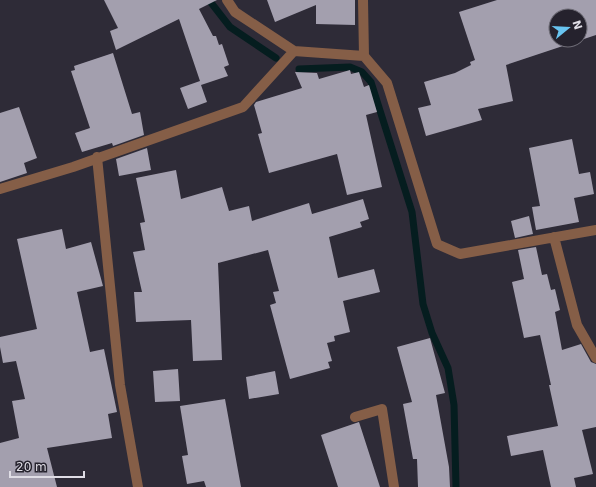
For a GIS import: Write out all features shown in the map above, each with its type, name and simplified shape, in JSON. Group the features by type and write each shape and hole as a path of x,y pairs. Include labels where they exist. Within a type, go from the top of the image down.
{"street":[{"path":"227,0 235,12 294,51 364,56"},
{"path":"363,0 364,56 387,83 437,244 460,254 596,230"},
{"path":"0,189 73,167 97,157 243,107 294,51"},
{"path":"97,157 120,385 138,487"},
{"path":"554,237 577,325 596,358"},
{"path":"355,417 382,409 394,487"}],"building":[{"path":"104,0 217,0 199,9 213,36 216,36 219,45 222,44 229,65 224,67 228,76 201,85 207,102 188,109 180,88 200,81 179,19 116,50 110,31 118,28"},
{"path":"267,0 355,0 355,25 316,24 316,5 275,22"},
{"path":"497,0 596,0 596,35 588,38 588,8 548,8 548,48 557,48 506,65 513,101 478,109 482,120 426,136 418,108 431,105 424,82 455,73 471,65 470,62 475,60 459,12"},
{"path":"113,53 132,114 140,112 144,135 113,146 112,143 82,152 75,133 90,128 71,71 75,70 74,66"},
{"path":"350,70 351,74 359,72 364,87 369,85 377,112 366,115 382,187 347,195 337,154 269,173 258,134 262,133 254,105 256,102 302,88 295,72 317,73 319,79"},
{"path":"19,107 37,158 24,163 27,173 0,182 0,113"},
{"path":"572,139 579,174 590,172 594,194 574,198 579,222 536,230 532,207 540,206 529,148"},
{"path":"147,148 151,170 119,176 116,159"},
{"path":"176,170 181,199 222,187 229,211 249,206 252,221 309,203 312,214 363,199 369,219 360,222 362,227 329,237 338,278 374,269 380,292 343,301 350,332 334,336 335,341 327,343 332,361 328,362 330,368 290,379 270,305 276,303 273,292 279,291 268,250 218,263 222,360 193,361 191,320 136,322 134,292 142,292 133,252 145,250 140,223 145,222 136,178"},
{"path":"529,216 533,234 515,238 511,221"},
{"path":"62,229 66,249 91,242 103,286 77,292 90,352 104,349 117,412 108,414 112,438 47,448 57,487 0,487 0,443 19,438 12,401 25,399 16,361 3,363 0,337 37,329 17,239"},
{"path":"536,247 542,275 547,274 551,290 555,289 560,310 555,312 562,350 581,344 591,362 596,364 596,427 582,430 593,474 574,478 576,487 551,487 543,450 511,456 507,436 558,426 540,335 524,338 512,282 524,279 518,250"},
{"path":"430,338 445,393 436,395 449,467 450,487 418,487 417,459 413,459 403,404 412,402 397,347"},
{"path":"178,369 180,401 155,402 153,371"},
{"path":"275,371 279,394 249,399 246,377"},
{"path":"225,399 241,487 206,487 204,481 187,484 182,456 188,455 180,406"},
{"path":"359,422 380,487 338,487 321,435"}],"waterway":[{"path":"209,0 230,27 276,58"},
{"path":"299,69 350,67 362,72 371,82 412,212 423,304 432,333 448,368 454,405 456,487"}]}
